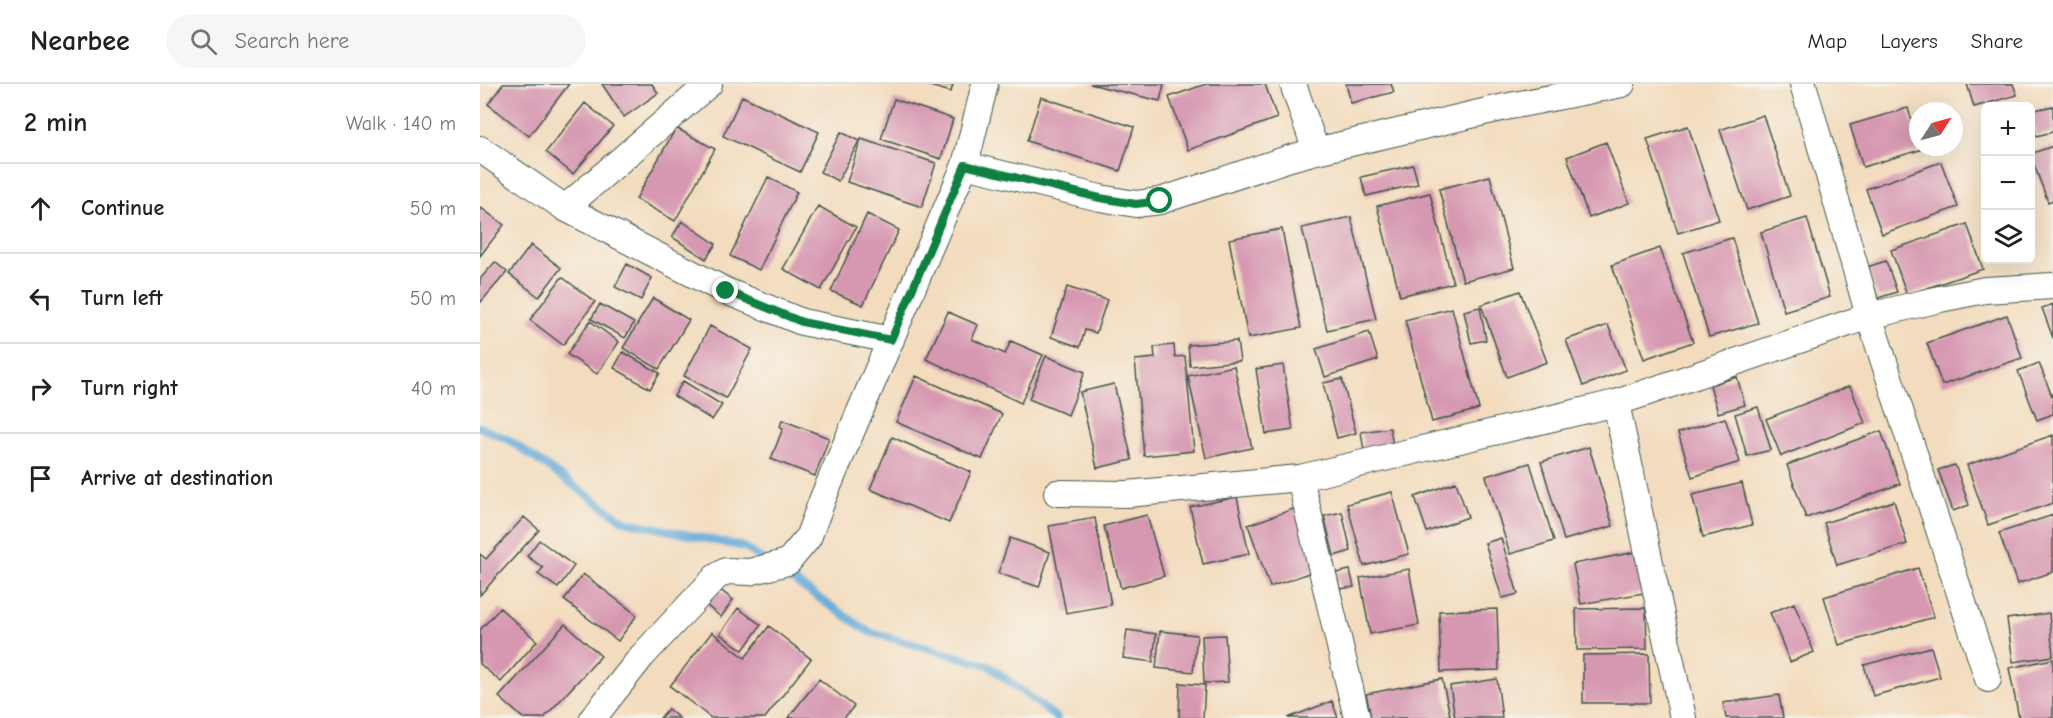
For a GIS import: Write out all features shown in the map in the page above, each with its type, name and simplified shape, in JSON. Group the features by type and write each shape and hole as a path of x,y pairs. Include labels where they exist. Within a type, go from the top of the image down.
{"street":[{"path":"565,208 709,84"},
{"path":"593,718 642,657 716,576 726,572 749,572 788,562 808,538 965,165 985,84"},
{"path":"1293,84 1316,151"},
{"path":"965,165 1136,204 1160,201 1316,151 1505,107 1622,84"},
{"path":"1803,84 1869,316 1988,679"},
{"path":"480,149 565,208 726,291 802,322 891,340"},
{"path":"1057,493 1127,494 1300,478 1616,403 1869,316 1985,290 2053,286"},
{"path":"1616,403 1683,718"},
{"path":"1300,478 1357,718"}],"building":[{"path":"503,84 569,84 529,136 488,104"},
{"path":"602,84 652,84 658,93 624,117"},
{"path":"923,84 953,84 951,92"},
{"path":"1090,84 1164,84 1160,101"},
{"path":"1206,84 1265,84 1277,118 1188,150 1169,97"},
{"path":"1346,84 1391,84 1394,92 1351,103"},
{"path":"1967,84 2013,84 2017,95 1992,102 1981,102 1981,105 1974,107"},
{"path":"742,96 819,132 800,172 723,136"},
{"path":"1041,97 1134,127 1120,171 1027,141"},
{"path":"894,99 953,119 941,159 881,139"},
{"path":"585,103 613,126 573,174 546,152"},
{"path":"2053,106 2053,132 2036,136 2035,110"},
{"path":"1908,108 1909,153 1863,167 1850,125"},
{"path":"1763,115 1790,196 1747,210 1720,130"},
{"path":"1688,126 1719,220 1678,233 1647,139"},
{"path":"676,128 715,149 675,221 636,199"},
{"path":"841,132 859,141 838,181 820,172"},
{"path":"861,139 936,163 922,207 847,182"},
{"path":"1606,142 1629,203 1589,218 1567,157"},
{"path":"2053,146 2053,200 2048,202 2035,167 2035,152"},
{"path":"1941,162 1958,207 1882,234 1866,189"},
{"path":"1413,165 1418,184 1366,196 1361,177"},
{"path":"1490,176 1514,268 1463,281 1439,189"},
{"path":"768,177 797,192 759,270 730,256"},
{"path":"1430,193 1453,283 1400,296 1377,206"},
{"path":"818,206 856,227 821,290 783,269"},
{"path":"480,207 504,225 480,256"},
{"path":"867,214 899,230 863,305 831,291"},
{"path":"1351,217 1376,319 1327,330 1302,228"},
{"path":"1807,218 1830,297 1784,311 1761,232"},
{"path":"682,221 716,244 706,259 672,237"},
{"path":"1967,224 1983,269 1907,295 1891,250"},
{"path":"1282,229 1301,328 1248,338 1229,239"},
{"path":"1732,238 1758,323 1709,337 1683,253"},
{"path":"531,245 561,268 539,297 509,274"},
{"path":"1660,248 1693,342 1644,359 1612,265"},
{"path":"1886,261 1897,292 1878,298 1867,267"},
{"path":"495,262 507,272 480,303 480,279"},
{"path":"627,264 652,278 641,300 615,287"},
{"path":"562,277 595,302 563,345 530,320"},
{"path":"1067,287 1107,300 1096,333 1085,330 1080,347 1051,337"},
{"path":"1520,291 1547,362 1507,377 1481,305"},
{"path":"653,298 689,320 659,369 623,348"},
{"path":"600,304 634,323 625,338 591,319"},
{"path":"2053,304 2053,338 2042,308"},
{"path":"1480,307 1486,340 1471,343 1464,311"},
{"path":"1452,308 1479,409 1432,422 1405,320"},
{"path":"948,312 978,325 972,339 1005,354 1011,341 1043,355 1021,403 926,359"},
{"path":"2007,315 2022,358 1942,385 1927,343"},
{"path":"590,321 619,342 597,374 567,354"},
{"path":"1608,325 1626,370 1583,386 1566,340"},
{"path":"710,326 752,349 726,398 684,376"},
{"path":"1369,332 1378,360 1325,377 1316,349"},
{"path":"1237,341 1240,361 1190,366 1188,345"},
{"path":"1174,345 1175,357 1185,356 1194,451 1144,456 1135,360 1155,358 1154,347"},
{"path":"623,352 660,373 650,389 614,368"},
{"path":"1046,356 1085,372 1068,415 1029,399"},
{"path":"2039,363 2053,399 2053,414 2037,420 2018,371"},
{"path":"1283,365 1293,430 1266,434 1256,369"},
{"path":"1234,366 1252,448 1206,458 1188,376"},
{"path":"916,376 1002,414 982,459 896,422"},
{"path":"1737,377 1745,405 1718,413 1710,385"},
{"path":"1342,379 1356,433 1337,438 1323,383"},
{"path":"683,381 722,405 712,420 674,396"},
{"path":"1114,384 1132,460 1097,468 1080,392"},
{"path":"1850,386 1865,423 1781,456 1766,419"},
{"path":"1758,407 1771,450 1747,456 1735,414"},
{"path":"1725,418 1740,462 1692,477 1678,433"},
{"path":"782,420 829,438 815,476 771,459 783,428 780,427"},
{"path":"1390,428 1393,446 1364,451 1361,432"},
{"path":"1881,431 1900,484 1806,518 1787,465"},
{"path":"2053,435 2053,503 1988,525 1967,465"},
{"path":"892,437 971,472 949,523 870,489"},
{"path":"1589,447 1613,526 1564,540 1541,462"},
{"path":"1530,463 1554,541 1510,554 1486,476"},
{"path":"1955,465 1969,505 1953,511 1938,470"},
{"path":"1456,482 1468,517 1427,532 1415,497"},
{"path":"1742,483 1752,525 1703,537 1692,495"},
{"path":"1392,492 1409,554 1364,566 1347,504"},
{"path":"1237,497 1249,554 1203,564 1190,507"},
{"path":"1894,501 1907,544 1837,565 1824,523"},
{"path":"1296,508 1317,570 1270,587 1248,525"},
{"path":"1342,512 1351,551 1334,556 1324,516"},
{"path":"1147,515 1164,576 1121,588 1104,526"},
{"path":"2053,515 2053,572 2017,584 1999,533"},
{"path":"524,517 539,530 480,595 480,554 486,559"},
{"path":"1095,518 1111,605 1066,613 1049,526"},
{"path":"1010,538 1050,552 1039,587 998,573"},
{"path":"1501,538 1518,594 1502,598 1485,543"},
{"path":"539,540 574,566 558,588 538,574 543,568 527,556"},
{"path":"1636,552 1644,593 1581,604 1573,564"},
{"path":"1918,568 1934,617 1839,645 1824,597"},
{"path":"1409,569 1419,625 1370,634 1360,578"},
{"path":"1350,570 1354,587 1340,589 1336,573"},
{"path":"583,574 637,615 618,641 564,600"},
{"path":"718,588 733,600 721,617 706,605"},
{"path":"1794,603 1814,652 1790,662 1770,613"},
{"path":"500,608 537,641 501,682 480,664 480,630"},
{"path":"738,608 761,625 743,650 720,634"},
{"path":"1646,608 1647,649 1577,650 1576,609"},
{"path":"1497,609 1499,670 1441,672 1439,611"},
{"path":"2049,613 2053,656 2013,662 2007,619"},
{"path":"565,624 601,656 544,718 523,718 499,697"},
{"path":"769,626 811,659 765,718 711,718 670,686 712,632 745,658"},
{"path":"1127,630 1156,634 1153,662 1123,658"},
{"path":"1160,631 1197,635 1193,672 1156,668"},
{"path":"1225,635 1228,682 1204,683 1202,636"},
{"path":"1931,647 1940,677 1873,696 1864,665"},
{"path":"1649,654 1650,703 1583,703 1583,655"},
{"path":"2053,659 2053,718 2019,718 2009,668"},
{"path":"819,679 854,706 844,718 788,718"},
{"path":"1442,679 1450,715 1437,718 1371,718 1366,694"},
{"path":"1497,679 1502,718 1455,718 1450,686"},
{"path":"1180,683 1205,685 1203,718 1179,718"},
{"path":"1779,695 1783,718 1726,718 1723,703"},
{"path":"1332,701 1338,718 1288,718"},
{"path":"668,709 679,718 660,718"}],"waterway":[{"path":"480,427 509,440 624,521 744,547 767,562"},
{"path":"779,571 869,632 988,665 1057,718"}],"route":[{"path":"726,291 802,322 891,340 965,165 1100,198 1136,204 1160,201"}]}
